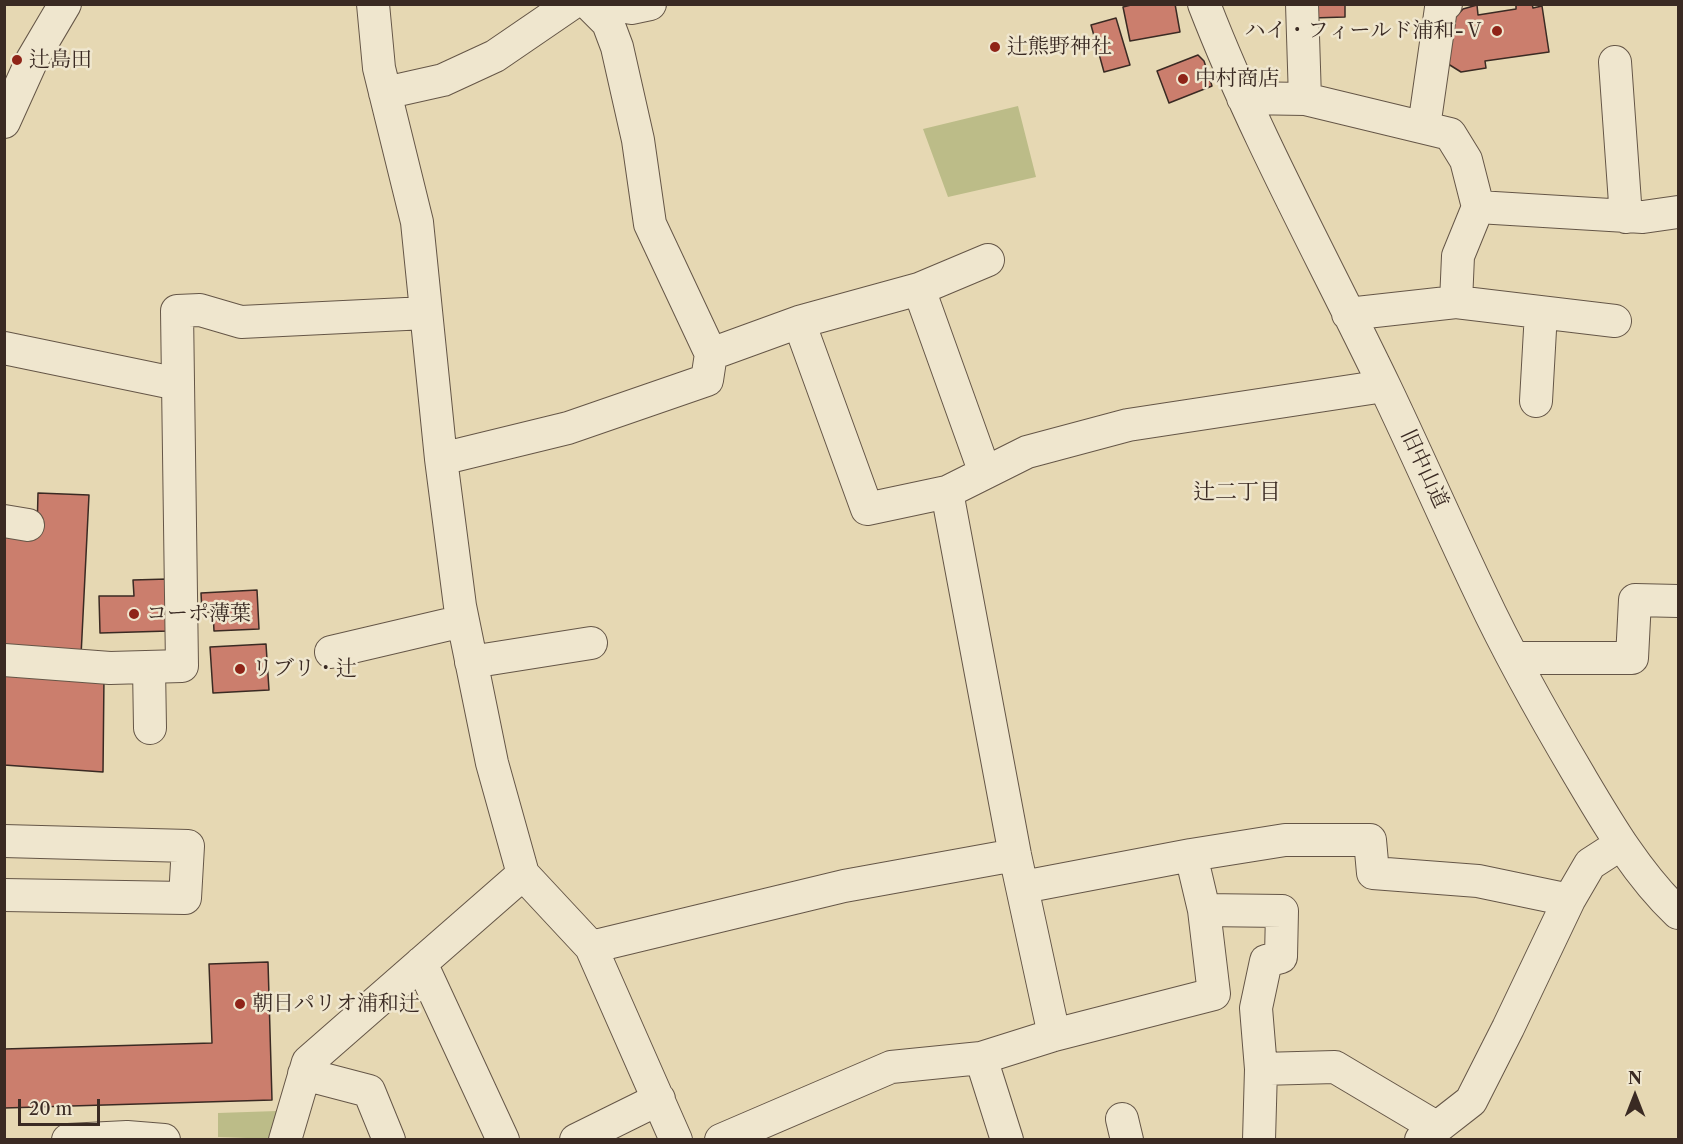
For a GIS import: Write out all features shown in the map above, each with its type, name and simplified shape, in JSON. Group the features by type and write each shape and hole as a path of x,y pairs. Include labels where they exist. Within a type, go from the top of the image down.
{"street":[{"path":"4,122 32,60 64,4"},
{"path":"373,4 380,68 417,222 441,459 463,621 492,763 523,874 591,947 676,1140"},
{"path":"386,93 443,80 495,56 571,4"},
{"path":"441,459 568,428 707,380 711,354 650,224 638,140 617,47 608,22 589,4"},
{"path":"614,4 631,8 650,4"},
{"name":"旧中山道","path":"1204,4 1243,98 1513,657 1566,753 1621,844 1678,913"},
{"path":"1302,4 1305,99"},
{"path":"1424,127 1441,8 1446,4"},
{"path":"1615,62 1626,217"},
{"path":"1243,98 1305,99 1450,134 1466,160 1478,207 1458,256 1456,302"},
{"path":"1478,207 1643,218 1678,212"},
{"path":"711,354 799,322 919,289 988,260"},
{"path":"919,289 985,473"},
{"path":"1348,314 1456,302 1616,321"},
{"path":"4,660 110,668 182,666 177,311 200,310 241,322 426,313"},
{"path":"1536,401 1541,312"},
{"path":"799,322 867,509 947,492 1027,452 1128,425 1384,386"},
{"path":"4,348 178,384"},
{"path":"947,492 1015,855 1054,1035"},
{"path":"1513,657 1632,657 1635,600 1678,601"},
{"path":"331,652 463,621"},
{"path":"471,662 591,643"},
{"path":"149,667 150,728"},
{"path":"1023,887 1284,840 1370,840 1373,873 1478,880 1569,900"},
{"path":"4,841 188,846 185,898 4,895"},
{"path":"1261,1070 1335,1067 1428,1133 1471,1101 1569,900 1590,864 1621,844"},
{"path":"591,947 844,886 1015,855"},
{"path":"721,1140 891,1067 981,1058 1054,1035 1214,994 1204,910 1191,855"},
{"path":"285,1140 308,1062 523,874"},
{"path":"1204,910 1282,911 1281,957 1266,961 1256,1008 1261,1070 1258,1140"},
{"path":"422,963 503,1140"},
{"path":"981,1058 1007,1140"},
{"path":"304,1074 369,1091 389,1140"},
{"path":"576,1140 659,1099"},
{"path":"68,1140 127,1137 164,1140"}],"green space":[{"path":"1018,106 1036,177 948,197 923,129"},
{"path":"277,1111 276,1139 218,1137 218,1113"}],"building":[{"path":"1135,4 1175,4 1180,32 1130,41 1123,7"},
{"path":"1312,4 1345,4 1345,17 1312,18"},
{"name":"ハイ・フィールド浦和-Ⅴ","path":"1516,4 1532,4 1533,8 1542,6 1549,52 1485,61 1486,68 1461,72 1445,62 1451,22 1463,9 1477,5 1478,15 1516,9"},
{"path":"1116,18 1130,65 1104,72 1091,25"},
{"path":"1198,55 1204,61 1212,86 1169,103 1157,71"},
{"path":"38,493 89,495 81,656 4,651 4,528 37,532"},
{"name":"コーポ薄葉","path":"168,579 169,631 100,633 99,596 134,596 133,580"},
{"path":"257,590 259,629 214,631 213,612 202,612 201,593"},
{"name":"リブリ・辻","path":"266,644 269,690 213,693 210,647"},
{"path":"4,669 104,676 103,772 4,765"},
{"name":"朝日パリオ浦和辻","path":"268,962 272,1100 4,1108 4,1049 212,1043 209,964"}],"place":[{"name":"ハイ・フィールド浦和-Ⅴ","path":"1497,31"},
{"name":"辻熊野神社","path":"995,47"},
{"name":"辻島田","path":"17,60"},
{"name":"中村商店","path":"1183,79"},
{"name":"コーポ薄葉","path":"134,614"},
{"name":"リブリ・辻","path":"240,669"},
{"name":"朝日パリオ浦和辻","path":"240,1004"}],"district":[{"name":"辻二丁目","path":"1237,493"}]}
